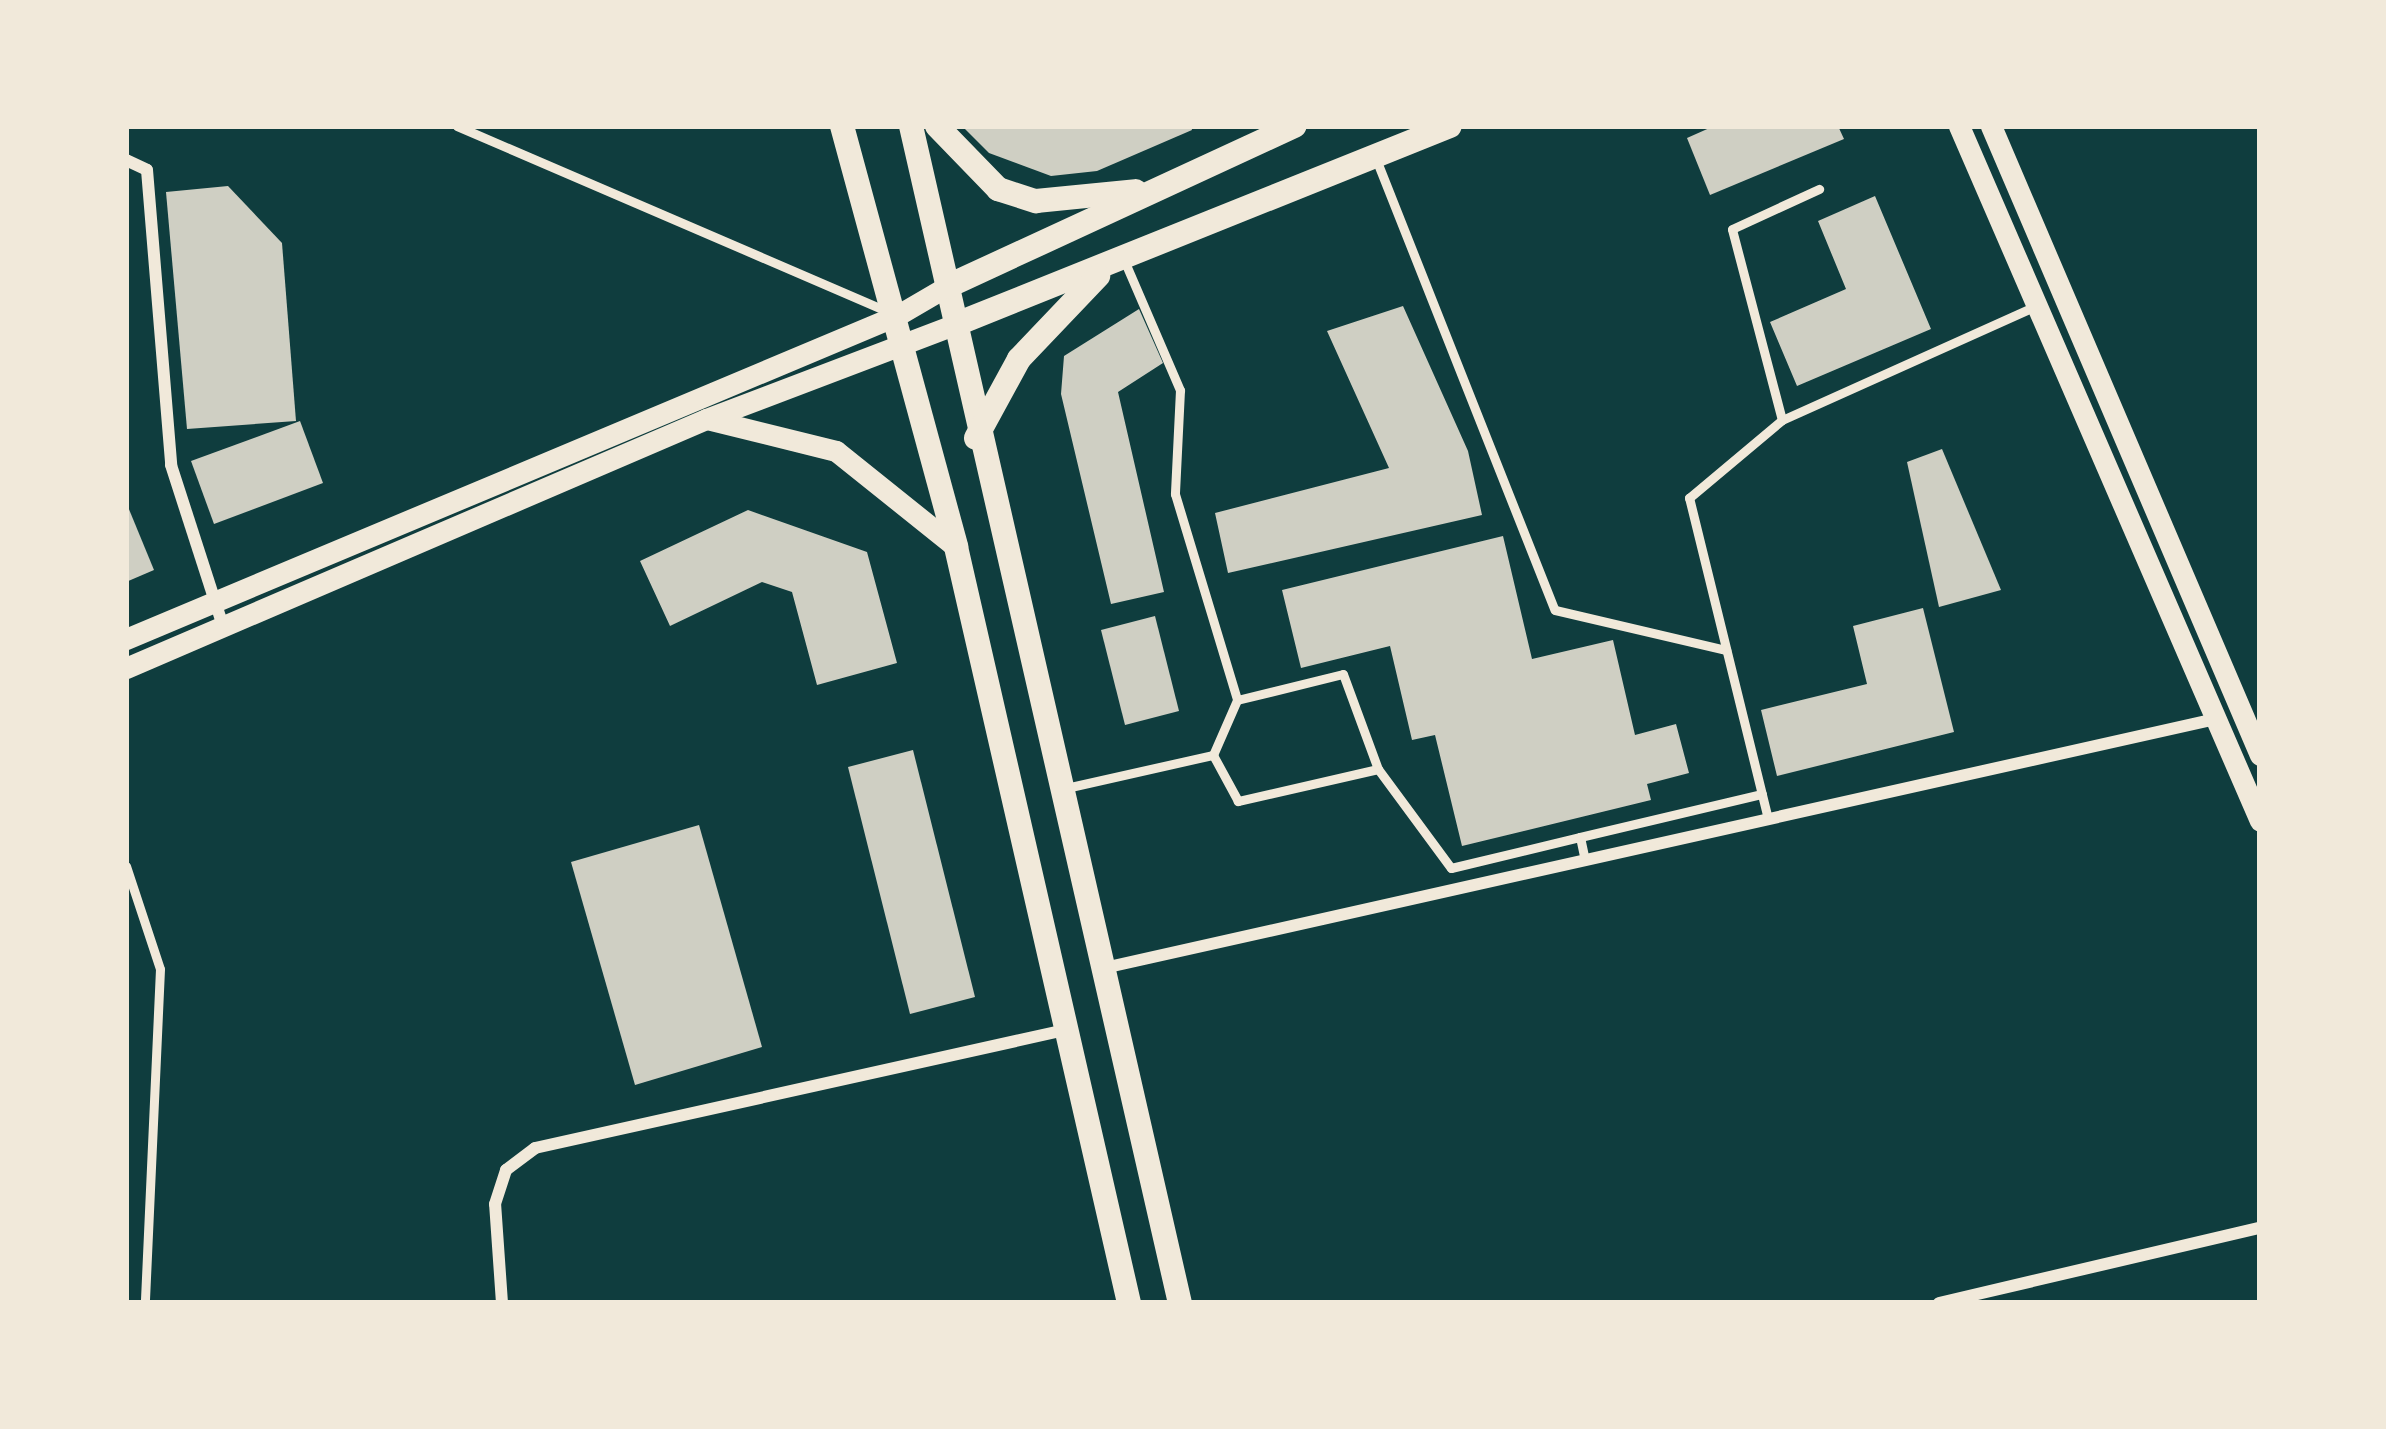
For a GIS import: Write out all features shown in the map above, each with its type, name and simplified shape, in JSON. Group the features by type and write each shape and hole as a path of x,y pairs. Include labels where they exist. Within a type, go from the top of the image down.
{"main road":[{"path":"842,126 898,315 956,547 1129,1303"},
{"path":"911,126 976,438 1180,1303"},
{"path":"937,126 998,189 1036,201 1156,189"},
{"path":"946,287 1295,126"},
{"path":"954,325 1450,126"},
{"path":"976,438 1019,358 1116,263"}],"street":[{"path":"1959,126 2212,720 2260,820"},
{"path":"1991,126 2252,720 2260,755"},
{"path":"126,160 147,170 171,465 224,626"},
{"path":"126,639 898,315 946,287"},
{"path":"126,668 706,419 954,325"},
{"path":"706,419 836,451 956,547"},
{"path":"1104,968 2212,720 2252,720"},
{"path":"502,1303 495,1204 506,1170 535,1148 1065,1030"},
{"path":"1939,1303 2260,1228"}],"lane":[{"path":"457,126 898,315"},
{"path":"1375,157 1555,610 1726,650"},
{"path":"1782,420 1732,229 1819,190"},
{"path":"1116,263 1180,390 1175,494 1237,700 1213,754"},
{"path":"1768,819 1689,498 1782,420 2036,307"},
{"path":"1237,700 1343,674 1378,769 1451,868 1762,794"},
{"path":"1061,789 1213,754"},
{"path":"1213,754 1238,801 1378,769"},
{"path":"1580,837 1585,860"},
{"path":"126,866 160,969 145,1303"}],"building":[{"path":"962,126 1191,126 1192,130 1097,171 1051,176 989,153"},
{"path":"1714,126 1838,126 1844,139 1710,195 1687,138"},
{"path":"228,186 282,243 296,421 187,429 166,192"},
{"path":"1875,196 1931,329 1797,386 1770,322 1846,289 1818,221"},
{"path":"1403,306 1468,451 1482,515 1228,573 1215,513 1389,468 1327,331"},
{"path":"1139,309 1163,363 1118,392 1164,592 1111,604 1061,394 1064,356"},
{"path":"300,421 323,483 214,524 191,461"},
{"path":"1942,449 2001,590 1939,607 1907,462"},
{"path":"126,502 154,570 126,582"},
{"path":"748,510 867,552 897,663 817,685 792,592 762,582 670,626 640,561"},
{"path":"1503,536 1532,659 1613,640 1635,735 1676,724 1689,773 1647,784 1651,800 1462,846 1435,735 1412,740 1390,646 1301,668 1282,590"},
{"path":"1923,608 1954,732 1777,776 1761,710 1867,684 1853,626"},
{"path":"1155,616 1179,711 1125,725 1101,630"},
{"path":"913,750 975,997 910,1014 848,767"},
{"path":"699,825 762,1047 635,1085 571,862"}]}
